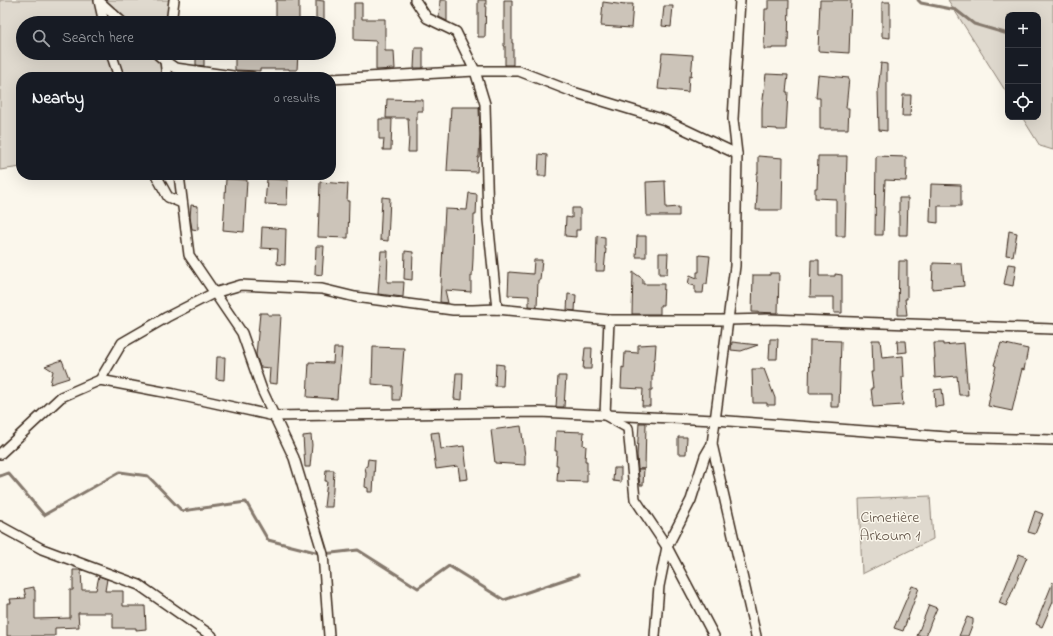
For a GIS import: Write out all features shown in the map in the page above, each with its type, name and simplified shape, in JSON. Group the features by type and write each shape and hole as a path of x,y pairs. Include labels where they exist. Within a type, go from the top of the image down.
{"street":[{"path":"172,16 174,0"},
{"path":"415,0 427,18 456,32 475,71 485,104 488,220 497,309"},
{"path":"655,636 659,586 667,547 691,500 706,456 712,444 735,266 737,154 733,119 740,0"},
{"path":"99,1 102,16"},
{"path":"99,1 115,16"},
{"path":"113,60 117,72"},
{"path":"166,60 167,72"},
{"path":"168,60 175,68 204,72"},
{"path":"336,79 475,71 519,71 573,92 665,120 737,154"},
{"path":"159,180 168,197 182,203"},
{"path":"180,180 189,255 242,333 262,390 294,458 323,554 329,636"},
{"path":"100,380 122,343 167,317 214,293 241,285 322,289 355,297 452,310 497,309 609,320 769,319 1053,329"},
{"path":"606,415 609,320"},
{"path":"0,454 61,397 100,380 174,394 274,416 539,412 715,420 947,437 1053,440"},
{"path":"606,415 628,428 635,499 667,547 714,636"},
{"path":"712,444 756,636"},
{"path":"0,526 42,549 139,585 212,636"}],"green space":[{"path":"0,0 172,0 171,16 16,16 16,60 169,60 168,72 16,72 16,168 0,170"},
{"path":"948,0 1053,0 1053,150 1040,146 1024,120 1041,120 1041,12 1005,12 1005,90"},
{"name":"Cimetière Arkoum 1","path":"930,496 933,539 862,574 859,499"}],"building":[{"path":"276,0 299,0 299,16 276,16"},
{"path":"316,0 324,1 324,16 316,16"},
{"path":"440,0 447,0 447,21 439,17"},
{"path":"478,0 486,0 485,37 478,37"},
{"path":"504,0 512,0 513,65 505,65"},
{"path":"768,0 789,0 788,48 764,49 765,9 768,9"},
{"path":"820,0 851,0 849,53 818,51"},
{"path":"603,2 625,5 633,4 631,28 601,26"},
{"path":"882,2 890,2 890,38 882,37"},
{"path":"354,3 362,3 362,19 385,19 385,51 394,51 395,69 376,70 376,41 354,40"},
{"path":"664,6 673,6 671,27 662,26"},
{"path":"415,48 423,48 423,68 414,68"},
{"path":"662,53 693,55 688,92 658,89"},
{"path":"196,60 204,60 204,66 196,65"},
{"path":"235,60 298,60 297,70 235,70"},
{"path":"881,63 887,64 887,131 879,130 878,91"},
{"path":"766,74 788,75 786,92 788,92 786,130 762,128 762,108"},
{"path":"818,75 849,78 846,108 849,108 848,129 820,129 820,98 816,98"},
{"path":"903,95 911,95 910,116 902,116"},
{"path":"387,99 423,100 423,111 417,111 416,152 408,152 408,118 386,118"},
{"path":"451,107 479,107 480,134 477,172 447,171"},
{"path":"379,119 392,119 391,150 383,150 384,139 379,139"},
{"path":"539,154 547,155 546,176 538,176"},
{"path":"758,156 783,158 782,210 756,210"},
{"path":"818,156 847,156 845,236 836,236 836,199 815,198 815,188 817,188"},
{"path":"876,156 906,157 906,181 885,180 883,235 875,235"},
{"path":"226,180 247,180 244,232 223,230"},
{"path":"267,180 288,180 287,205 265,204"},
{"path":"665,181 666,208 679,207 679,216 647,216 646,182"},
{"path":"320,182 348,184 348,238 318,237"},
{"path":"931,184 961,185 961,206 938,206 938,223 930,222"},
{"path":"469,193 477,194 476,215 474,215 471,292 445,290 448,303 440,302 445,209 467,210"},
{"path":"382,197 390,198 388,241 380,240"},
{"path":"899,198 908,198 907,235 899,235"},
{"path":"191,205 198,206 198,230 192,229 190,217"},
{"path":"572,208 580,208 580,230 576,230 576,237 565,236 566,217 572,218"},
{"path":"262,227 286,229 285,265 277,264 278,249 261,248"},
{"path":"1009,231 1017,233 1013,256 1006,255"},
{"path":"597,236 605,237 606,249 604,271 596,271"},
{"path":"637,236 646,236 646,257 636,257"},
{"path":"316,246 324,246 322,275 315,274"},
{"path":"381,251 388,251 387,282 404,282 403,297 378,294"},
{"path":"405,251 413,252 412,280 404,279"},
{"path":"659,253 668,253 667,274 659,274"},
{"path":"699,255 710,256 707,284 704,284 703,293 695,293 695,286 688,284 690,275 697,278 697,272 699,272"},
{"path":"534,260 542,260 540,280 538,280 537,307 529,306 529,296 508,295 509,272 533,274"},
{"path":"811,260 819,260 819,276 835,276 835,274 842,275 842,313 834,313 834,297 810,297"},
{"path":"899,261 907,261 907,299 905,299 907,315 898,315"},
{"path":"933,263 962,264 964,286 932,289"},
{"path":"1008,264 1016,265 1013,286 1004,284"},
{"path":"633,272 643,279 643,284 664,284 663,305 660,305 660,314 632,314"},
{"path":"770,273 779,273 778,313 752,312 753,275 770,275"},
{"path":"568,294 576,295 575,311 567,310"},
{"path":"260,313 268,313 268,315 281,315 277,384 269,383 270,368 260,367 256,355"},
{"path":"770,339 778,339 777,359 769,359"},
{"path":"810,340 841,341 839,407 831,407 831,393 809,393"},
{"path":"872,340 880,340 882,358 903,356 903,405 873,407 871,388 873,388 871,372 873,372"},
{"path":"897,341 906,341 907,352 898,353"},
{"path":"732,342 758,345 741,351 731,350"},
{"path":"934,343 943,343 943,345 964,343 968,395 959,395 957,376 935,378"},
{"path":"1001,343 1028,349 1024,370 1022,369 1012,411 988,406 996,366 994,365"},
{"path":"656,344 652,376 652,390 650,390 650,406 642,406 643,389 621,388 622,367 624,368 625,352 638,353 638,345"},
{"path":"373,347 404,348 400,400 393,400 393,386 372,384"},
{"path":"334,348 342,348 337,399 307,397 309,362 333,363"},
{"path":"585,348 592,348 591,369 583,369"},
{"path":"217,357 225,357 224,380 216,379"},
{"path":"62,360 69,378 50,384 53,371 45,366"},
{"path":"496,364 504,365 503,386 495,386"},
{"path":"752,369 764,369 775,398 775,405 767,405 767,403 753,403"},
{"path":"456,373 463,373 462,400 454,399"},
{"path":"558,376 566,376 564,407 556,407"},
{"path":"942,389 944,406 935,407 934,390"},
{"path":"639,423 646,423 645,469 638,469 637,455"},
{"path":"521,426 525,465 495,463 491,430"},
{"path":"556,431 584,432 583,445 586,446 585,461 587,461 587,482 557,481 558,465 556,465 557,451 555,451"},
{"path":"439,432 441,449 464,446 468,479 460,480 458,466 436,469 431,433"},
{"path":"311,435 312,445 310,467 305,467 303,436"},
{"path":"678,437 687,437 686,454 678,454"},
{"path":"368,459 375,460 373,492 368,492 368,488 365,487 365,467 367,466"},
{"path":"614,468 621,468 621,482 613,481"},
{"path":"638,469 644,469 643,485 640,485"},
{"path":"326,470 334,470 332,507 324,507 327,481 325,481"},
{"path":"1035,511 1043,514 1035,534 1028,532"},
{"path":"1019,554 1027,557 1006,606 999,603"},
{"path":"73,570 81,570 82,590 96,590 99,576 107,579 105,591 123,591 123,606 145,606 146,629 136,630 136,628 113,628 113,613 78,613 79,627 55,628 55,636 7,636 7,603 11,603 10,599 26,598 24,589 34,587 35,619 70,618 70,590 73,590"},
{"path":"1053,582 1053,602 1042,627 1036,624"},
{"path":"912,586 919,588 903,631 894,628"},
{"path":"929,605 937,608 926,636 917,636"},
{"path":"967,617 973,619 968,636 959,636"}],"waterway":[{"path":"918,0 921,3 956,10 974,24 1005,33"},
{"path":"0,476 8,473 44,515 120,472 148,476 182,511 246,502 268,540 323,554 358,550 418,588 449,566 504,600 578,575"}]}
